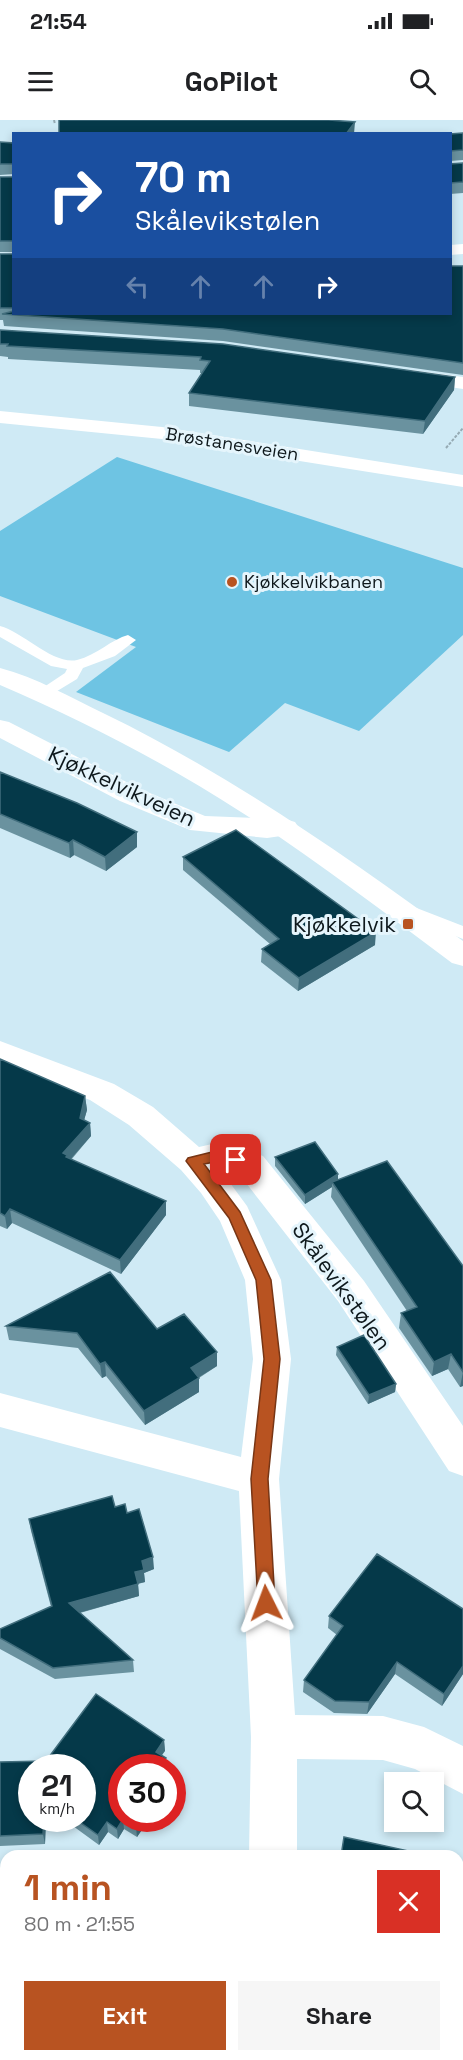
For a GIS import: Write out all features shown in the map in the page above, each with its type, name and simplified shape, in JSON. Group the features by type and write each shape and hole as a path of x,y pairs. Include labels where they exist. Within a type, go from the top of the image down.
{"street":[{"path":"396,374 463,383"},
{"name":"Brøstanesveien","path":"0,417 162,433 463,481"},
{"name":"Kjøkkelvikveien","path":"0,676 87,715 285,828 369,886 463,956"},
{"name":"Kjøkkelvikveien","path":"0,728 130,795 200,824 267,830 285,828"},
{"path":"0,1052 102,1092 141,1116 193,1161 213,1184 235,1216 263,1280 272,1359 259,1479 274,1737 273,1850"},
{"name":"Skålevikstølen","path":"193,1161 220,1155 251,1165 351,1291 463,1459"},
{"path":"1,1412 259,1479"},
{"path":"274,1737 383,1738 424,1749 463,1771"}],"lane":[{"path":"0,631 57,663 77,665 109,652 128,640"},
{"path":"44,694 70,676 77,665"},
{"path":"394,905 463,933"}],"path":[{"path":"444,450 463,428"}],"shaded area":[{"name":"Kjøkkelvikbanen","path":"117,457 463,568 463,635 359,731 285,703 229,752 76,692 136,647 0,596 0,531"}],"building":[{"path":"59,120 329,120 355,122 348,132 59,132"},
{"path":"463,133 463,150 452,151 452,134"},
{"path":"0,142 12,143 12,164 0,164"},
{"path":"463,163 463,182 452,183 452,164"},
{"path":"0,177 12,177 12,241 0,241"},
{"path":"0,254 12,254 12,308 0,308"},
{"path":"452,266 463,266 463,363 223,329 17,315 452,315"},
{"path":"0,330 223,344 455,377 425,421 189,393 210,361 200,360 201,357 7,346 8,344 0,344"},
{"path":"0,772 77,803 137,832 105,857 73,840 69,843 0,814"},
{"path":"236,830 376,932 299,978 262,949 279,939 183,857"},
{"path":"0,1059 85,1096 80,1118 90,1123 63,1153 67,1155 66,1157 166,1201 120,1260 10,1209 5,1216 0,1213"},
{"path":"315,1142 338,1174 305,1195 275,1157"},
{"path":"387,1161 463,1266 463,1372 451,1354 434,1362 401,1313 417,1307 332,1182"},
{"path":"110,1272 157,1329 184,1314 217,1352 191,1368 199,1378 144,1411 105,1362 100,1364 77,1333 6,1326"},
{"path":"364,1335 396,1384 369,1395 337,1347"},
{"path":"112,1496 115,1507 125,1504 127,1513 139,1509 153,1557 142,1561 144,1570 135,1572 138,1584 69,1603 133,1660 53,1668 0,1638 0,1629 52,1606 29,1519"},
{"path":"377,1554 463,1609 463,1666 444,1694 397,1662 369,1702 335,1701 304,1680 343,1626 329,1616"},
{"path":"96,1694 164,1740 156,1752 159,1754 108,1754 108,1823 98,1835 94,1832 96,1832 96,1754 51,1754"},
{"path":"0,1762 18,1762 18,1832 43,1832 43,1834 0,1836"},
{"path":"344,1837 404,1850 342,1850"}],"place":[{"name":"Kjøkkelvikbanen","path":"232,582"},
{"name":"Kjøkkelvik","path":"408,924"}],"route":[{"path":"236,1160 220,1155 193,1161 213,1184 235,1216 263,1280 272,1359 259,1479 266,1603"}]}
